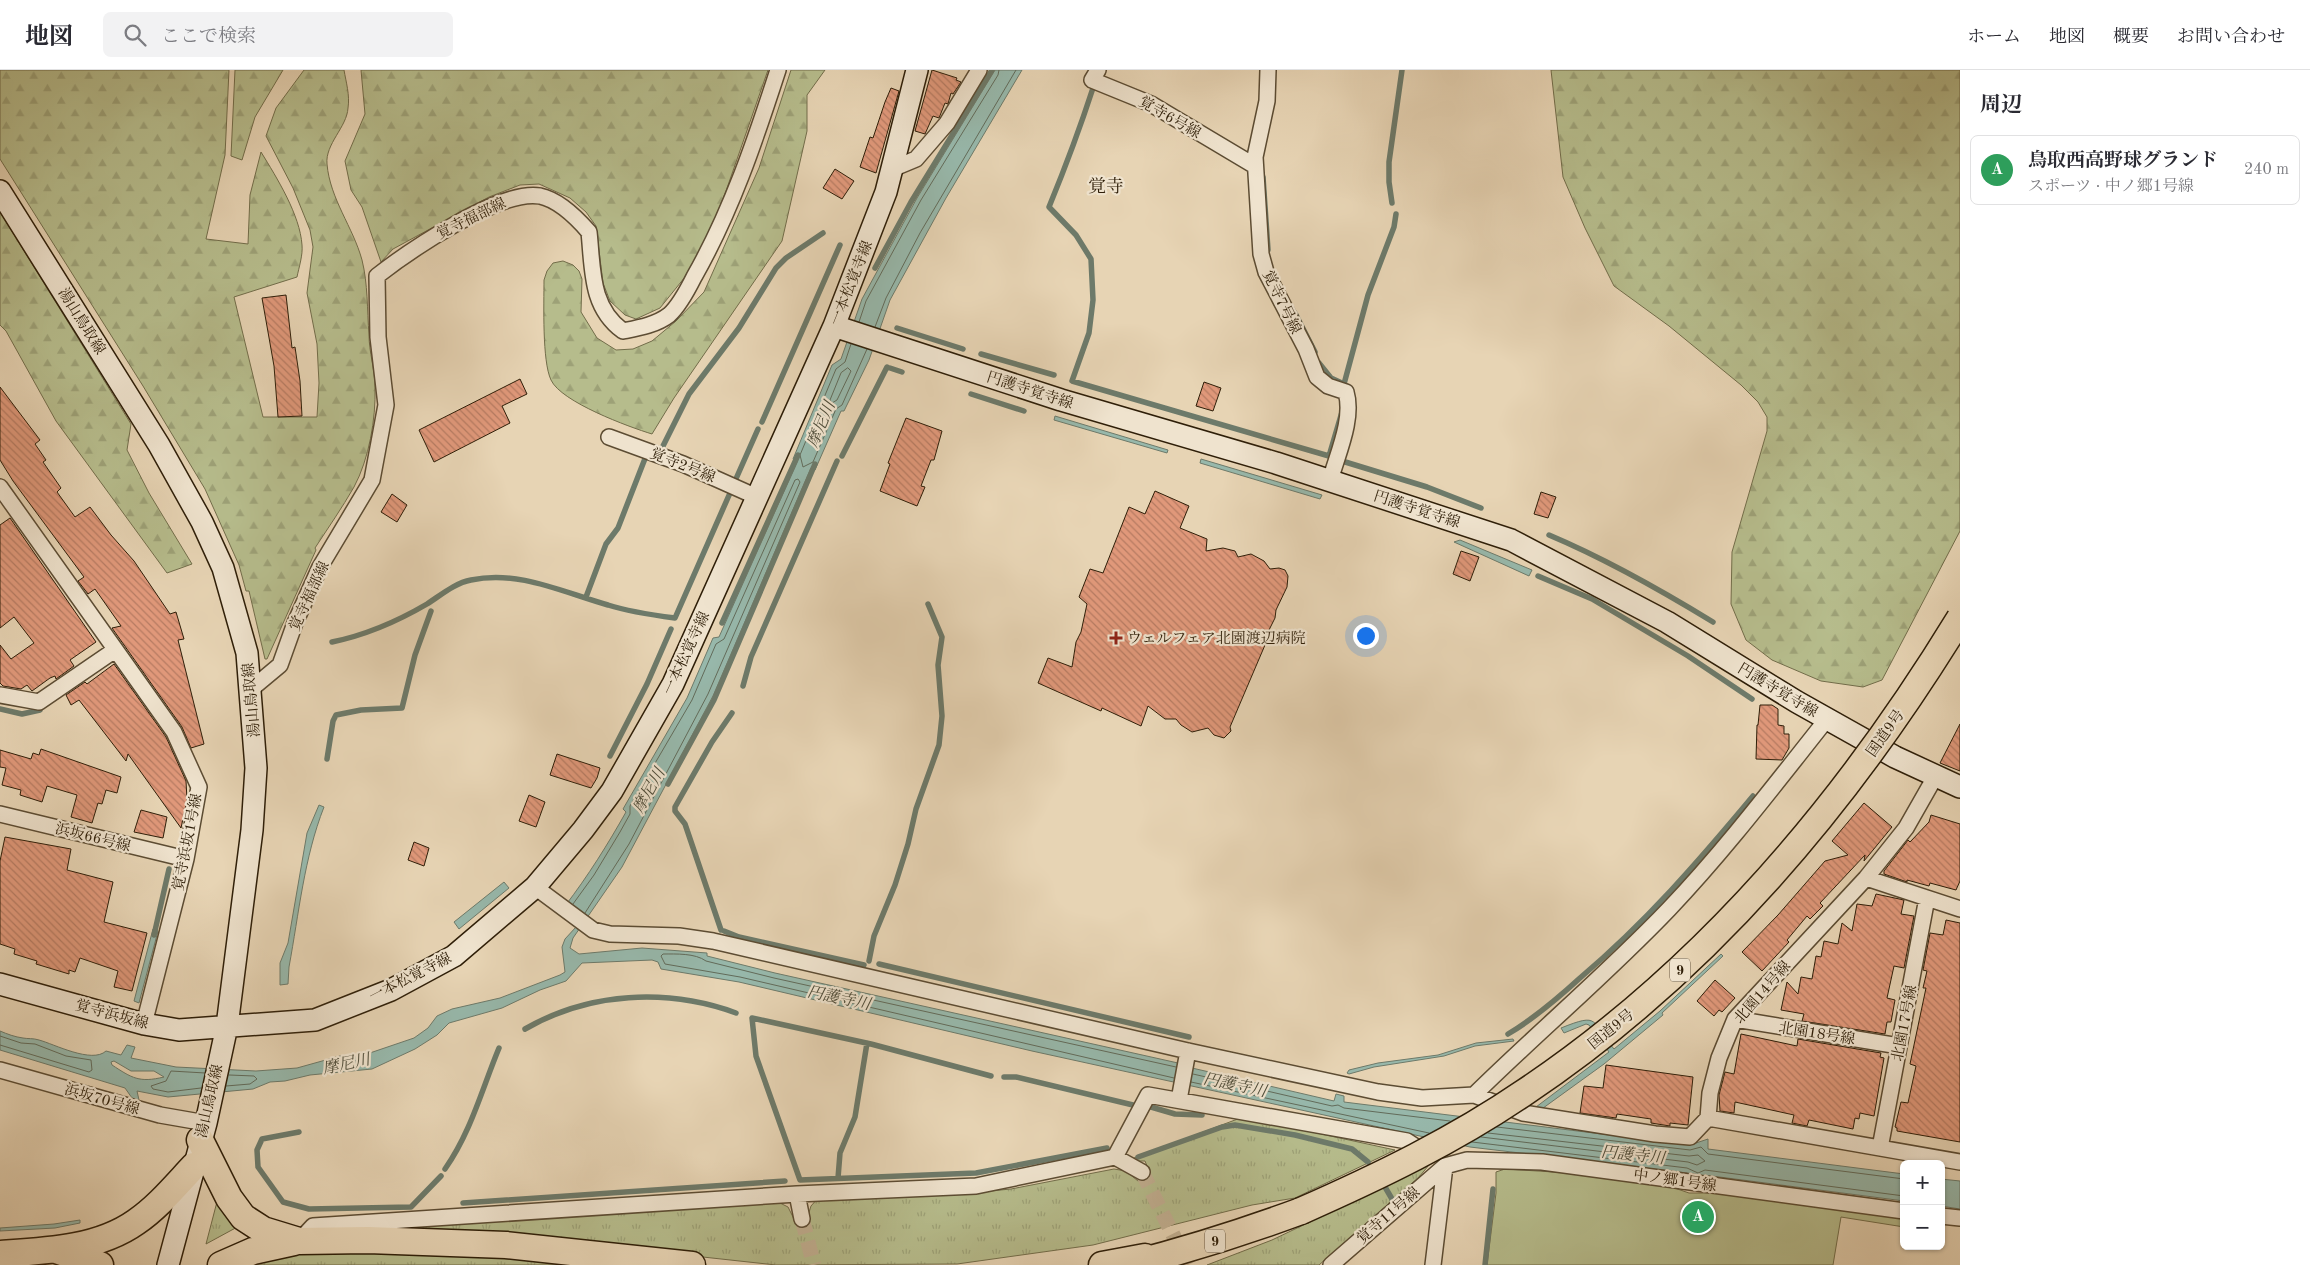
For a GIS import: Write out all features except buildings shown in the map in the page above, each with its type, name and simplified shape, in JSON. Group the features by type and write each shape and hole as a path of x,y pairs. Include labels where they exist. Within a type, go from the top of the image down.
{"highway":[{"name":"国道9号","path":"1128,1265 1184,1251 1251,1230 1301,1211 1407,1162 1496,1111 1560,1068 1660,988 1727,924 1794,852 1881,739 1960,618"},
{"path":"203,1132 229,1198 243,1217 263,1230 299,1241"},
{"path":"0,1254 56,1250 105,1238 130,1226 147,1214 194,1166"},
{"path":"1102,1265 1152,1255 1251,1230"},
{"path":"1176,1265 1251,1230"},
{"path":"222,1265 254,1251 299,1241 368,1240 506,1245 692,1265"},
{"path":"56,1250 100,1265"}],"main road":[{"name":"一本松覚寺線","path":"227,1026 315,1020 391,990 454,956 542,893 583,830 612,791 673,684 757,497 840,328 886,192 917,70"},
{"name":"湯山鳥取線","path":"0,190 159,444 202,522 223,568 247,653 256,768 252,830 227,1026 211,1100 168,1265"},
{"name":"円護寺覚寺線","path":"840,328 1061,400 1330,481 1512,540 1667,622 1827,719 1895,757 1960,787"},
{"name":"覚寺浜坂線","path":"0,984 144,1024 179,1030 227,1026"}],"street":[{"name":"覚寺福部線","path":"250,690 280,665 295,623 320,567 372,480 386,405 378,336 377,276 429,239 497,204 518,196 540,196 563,207 589,232 595,288 601,308 611,323 623,331 646,327 669,314 689,286 715,240 748,158 778,70"},
{"path":"892,169 916,159 947,123 979,70"},
{"name":"覚寺6号線","path":"1098,70 1092,80 1151,104 1255,166"},
{"name":"覚寺7号線","path":"1268,70 1267,101 1255,156 1261,254 1266,272 1306,349 1317,377 1328,386 1346,392 1349,402 1345,426 1330,481"},
{"name":"覚寺2号線","path":"609,437 683,464 757,497"},
{"name":"覚寺浜坂1号線","path":"2,495 174,732 199,788 186,859 144,1024"},
{"path":"0,695 39,702 115,650"},
{"path":"1474,1095 1670,909 1728,843 1827,719"},
{"name":"北園14号線","path":"1708,1118 1710,1093 1719,1058 1735,1019 1866,878 1906,828 1935,777"},
{"name":"浜坂66号線","path":"0,814 186,859"},
{"path":"1866,878 1960,909"},
{"path":"542,893 587,927 610,934 679,936 713,941 1188,1051 1378,1092 1422,1098 1474,1095 1523,1113 1654,1134 1690,1137 1708,1118 1960,1162"},
{"name":"北園17号線","path":"1880,1148 1927,898"},
{"name":"北園18号線","path":"1735,1019 1900,1046"},
{"path":"1179,1100 1188,1051"},
{"name":"浜坂70号線","path":"0,1070 160,1115 203,1132"},
{"path":"1116,1157 1148,1095 1407,1141 1446,1166 1434,1265"},
{"path":"299,1241 313,1226 797,1194 976,1186 1116,1157 1142,1172"},
{"name":"中ノ郷1号線","path":"1446,1166 1467,1160 1542,1162 1900,1210"},
{"name":"覚寺11号線","path":"1332,1265 1446,1166"},
{"path":"797,1194 802,1218"},
{"path":"1945,1216 1960,1218"}],"green space":[{"path":"0,70 229,70 225,155 206,239 248,244 250,195 261,152 287,197 297,221 302,245 301,261 297,277 234,297 263,417 317,417 319,383 317,344 307,293 313,247 310,230 293,188 266,136 276,108 304,70 344,70 348,89 347,115 329,149 327,164 332,189 358,248 364,269 369,341 375,381 373,425 368,451 359,476 345,503 315,548 316,550 267,659 265,659 249,591 246,591 239,565 205,489 143,386 0,159"},
{"path":"235,70 283,70 255,117 242,160 231,156"},
{"path":"361,70 768,70 726,191 707,238 685,277 660,308 636,319 625,315 610,301 603,283 596,226 586,212 570,198 539,184 520,185 489,197 393,249 381,262 362,207 351,190 345,161 365,114"},
{"path":"791,70 825,70 807,95 807,131 782,241 674,398 652,434 597,413 568,397 551,380 546,360 544,280 547,271 553,263 563,261 573,265 579,271 582,279 581,312 597,338 616,350 633,349 652,341 676,321 704,292 759,168"},
{"path":"1551,70 1960,70 1960,531 1882,680 1863,687 1821,681 1772,660 1746,640 1731,604 1732,552 1767,431 1767,417 1758,402 1741,385 1669,326 1614,286 1585,228 1563,177"},
{"path":"0,212 131,424 127,450 149,493 192,564 167,573 56,421 6,331 0,325"},
{"path":"1243,1117 1395,1150 1295,1198 1252,1205 1093,1245 957,1264 776,1265 584,1244 325,1230 776,1201 788,1207 794,1219 807,1219 811,1206 818,1198 968,1193 1011,1189 1114,1169 1126,1171 1138,1181 1151,1176 1145,1161 1136,1161 1134,1158"},
{"path":"1429,1165 1419,1177 1319,1265 1207,1265 1272,1240"},
{"path":"1505,1169 1586,1174 1666,1185 1689,1193 1741,1193 1900,1215 1900,1226 1841,1217 1833,1265 1487,1265 1496,1193 1496,1172"},
{"path":"219,1194 241,1225 206,1244"},
{"path":"330,1247 630,1265 236,1265"}],"water":[{"path":"995,70 1022,70 946,198 890,300 869,360 844,411 841,411 815,470 811,468 713,696 622,867 573,938 570,948 579,954 642,948 707,953 707,956 775,973 1178,1063 1192,1068 1334,1101 1336,1094 1344,1096 1344,1102 1690,1145 1708,1139 1708,1149 1900,1173 1900,1200 1704,1175 1703,1182 1687,1173 1470,1147 1032,1051 739,982 661,969 658,962 652,960 582,963 566,981 540,990 502,1008 449,1023 437,1035 415,1049 372,1069 310,1075 285,1081 270,1082 253,1089 168,1097 137,1091 139,1100 132,1098 125,1088 0,1050 0,1031 17,1037 39,1040 73,1052 92,1055 106,1051 121,1055 127,1045 135,1047 131,1058 176,1067 256,1071 297,1068 340,1056 361,1056 414,1038 428,1028 437,1016 452,1009 500,998 565,972 562,947 565,939 576,927 565,906 590,872 626,812 623,809 687,698 713,638 719,637 797,462 793,459 832,365 841,359 862,299 917,198","holes":["114,1061 131,1071 154,1071 164,1077 155,1079 136,1078 112,1065 111,1062"]},
{"path":"1055,416 1168,450 1167,453 1054,420"},
{"path":"1201,459 1322,495 1320,499 1200,463"},
{"path":"1460,540 1532,570 1529,576 1454,542"},
{"path":"319,805 324,807 307,866 289,967 288,984 280,985 280,963 288,943 307,833"},
{"path":"504,882 509,888 459,929 454,922"},
{"path":"153,929 158,931 139,1003 134,1001"},
{"path":"1721,954 1723,956 1662,1013 1663,1015 1604,1064 1539,1111 1536,1107 1609,1052 1589,1025 1586,1024 1564,1033 1561,1028 1589,1020 1594,1022 1614,1049 1660,1011"},
{"path":"1513,1039 1514,1041 1475,1046 1444,1056 1347,1073 1349,1070 1378,1063 1438,1055 1476,1043"},
{"path":"1945,1179 1960,1181 1960,1209 1945,1207"},
{"path":"80,1220 80,1223 55,1228 0,1231 0,1228"}],"waterway":[{"path":"875,268 911,202 992,70"},
{"path":"1392,203 1389,162 1402,70"},
{"path":"1093,88 1049,207 1076,235 1091,259 1093,300 1089,333 1072,381 1329,456 1342,412"},
{"path":"1263,177 1268,250"},
{"path":"1319,363 1331,378 1344,384 1368,295 1394,227 1396,214"},
{"path":"662,448 689,394 739,328 776,268 786,258 823,233"},
{"path":"762,422 840,245"},
{"path":"1295,313 1315,352"},
{"path":"897,328 963,349"},
{"path":"981,354 1054,375"},
{"path":"842,456 887,367"},
{"path":"890,368 902,372"},
{"path":"971,394 1024,411"},
{"path":"735,481 758,429"},
{"path":"722,623 798,455"},
{"path":"586,597 606,544 618,528 646,456"},
{"path":"743,686 751,657 837,461"},
{"path":"1342,461 1427,487 1481,508"},
{"name":"摩尼川","path":"668,784 714,700 815,464"},
{"path":"332,642 357,636 393,622 459,584 471,580 489,578 523,580 625,610 675,618 730,493"},
{"path":"1549,535 1632,575 1713,622"},
{"path":"1538,576 1592,599 1688,656 1752,699"},
{"path":"869,961 874,936 895,885 908,844 916,809 939,745 942,716 938,665 942,637 928,604"},
{"path":"327,759 333,721 336,715 361,710 402,708 415,655 431,611"},
{"path":"610,756 647,684 671,629"},
{"path":"0,709 22,714 40,710"},
{"path":"721,930 685,824 675,811 675,807 712,742 732,713"},
{"path":"1508,1034 1554,1001 1627,935 1691,868 1753,796"},
{"path":"154,935 169,869"},
{"path":"724,931 739,937 864,965"},
{"path":"879,964 1189,1037"},
{"path":"525,1029 575,1007 629,998 656,997 683,1000 710,1005 736,1013"},
{"path":"991,1076 871,1044 752,1018 756,1056 800,1180 976,1173 1107,1148"},
{"path":"838,1178 840,1153 855,1117 867,1043"},
{"path":"445,1169 469,1125 499,1048"},
{"path":"1004,1077 1016,1077 1133,1105"},
{"path":"1151,1107 1175,1114 1202,1115"},
{"path":"1138,1157 1222,1127 1235,1125 1295,1135 1352,1149 1368,1162"},
{"path":"299,1132 262,1139 257,1150 258,1167 283,1202 309,1209 411,1207 441,1176"},
{"path":"463,1203 785,1181"},
{"path":"1385,1187 1392,1199"},
{"path":"1485,1265 1493,1189"}],"tunnel":[{"path":"1142,1172 1188,1265"},
{"path":"802,1219 814,1265"}],"place":[{"name":"ウェルフェア北園渡辺病院","path":"1116,638"},
{"name":"鳥取西高野球グランド","path":"1698,1217"}],"district":[{"name":"覚寺","path":"1106,186"}],"water label":[{"name":"円護寺川","path":"839,997"},
{"name":"円護寺川","path":"1235,1084"},
{"name":"円護寺川","path":"1633,1154"}]}
